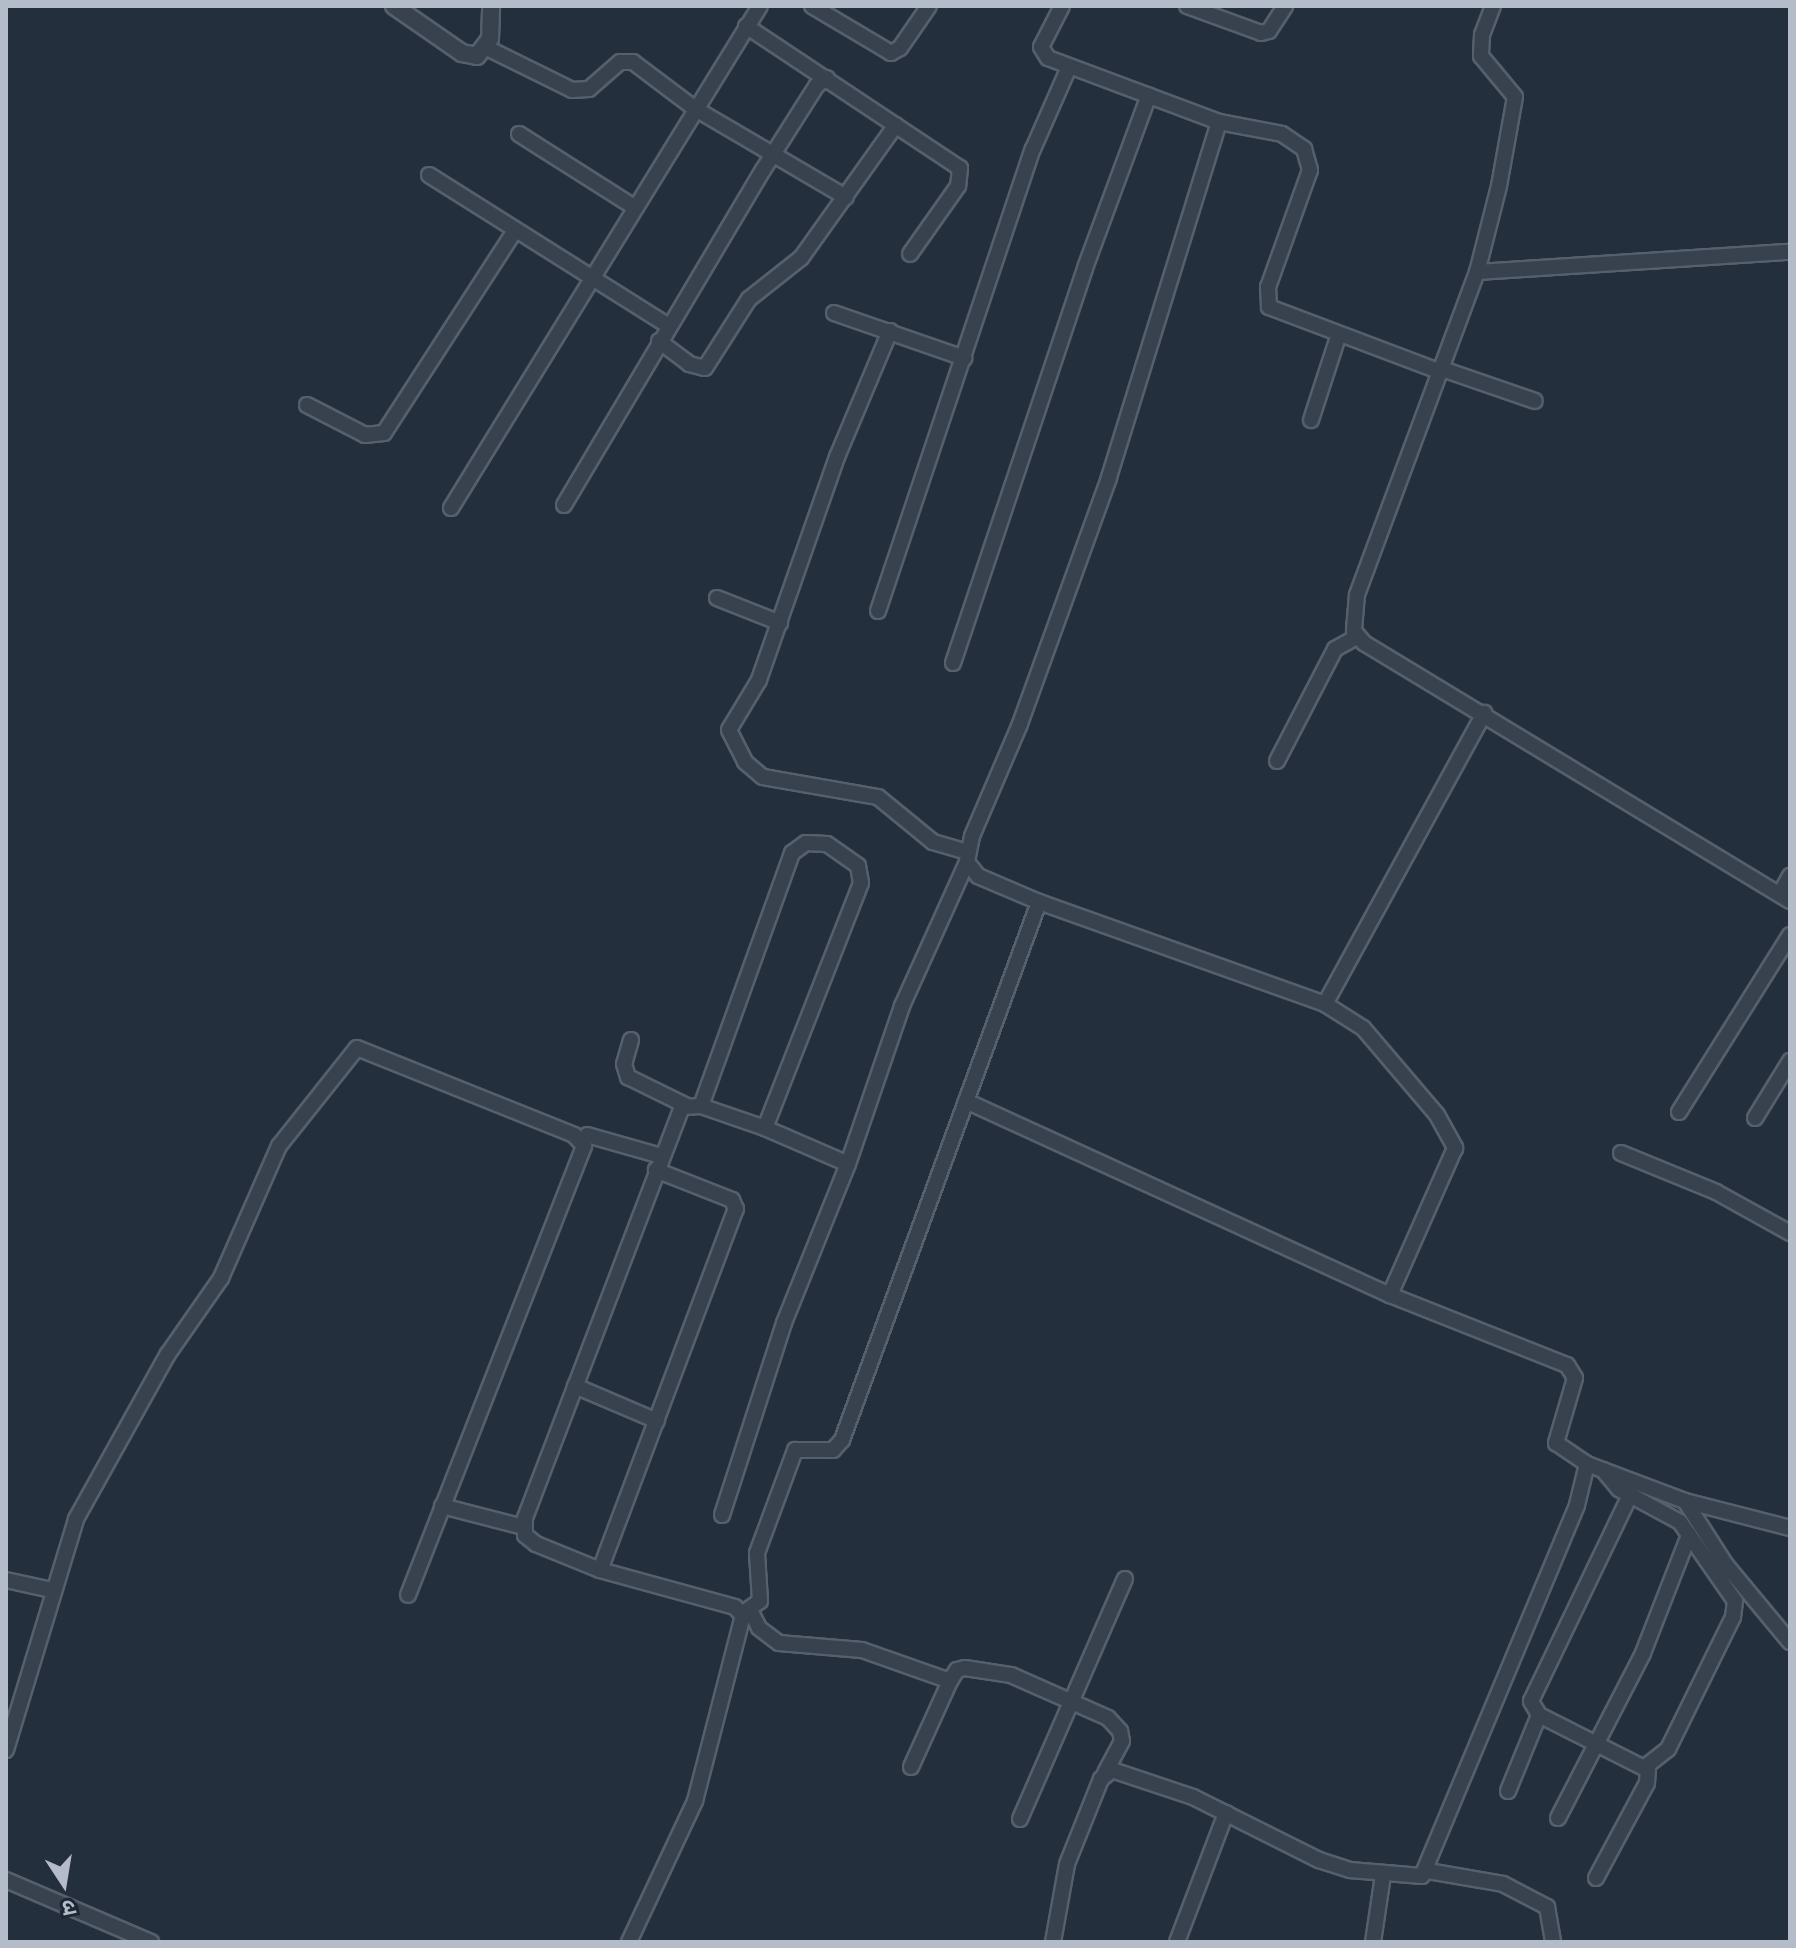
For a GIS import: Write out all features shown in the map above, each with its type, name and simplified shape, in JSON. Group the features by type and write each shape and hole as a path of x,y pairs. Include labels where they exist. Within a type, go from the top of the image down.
{"street":[{"path":"394,6 462,53 477,56 487,48 491,6"},
{"path":"451,508 694,108 760,6"},
{"path":"812,6 891,53 900,48 929,6"},
{"path":"1062,6 1041,47 1048,58 1219,122 1282,134 1304,149 1310,170 1266,298 1277,314 1535,401"},
{"path":"1187,6 1261,33 1269,31 1285,6"},
{"path":"1357,637 1355,604 1477,272 1515,107 1510,87 1481,56 1482,35 1493,6"},
{"path":"746,26 962,172 910,254"},
{"path":"487,48 572,90 589,89 620,62 633,62 694,108 846,197"},
{"path":"878,611 1033,149 1069,67"},
{"path":"564,505 659,341 774,153 817,85 827,78"},
{"path":"953,663 1085,268 1149,95"},
{"path":"722,1515 784,1323 848,1164 916,970 967,857 1113,467 1219,122"},
{"path":"659,341 689,364 705,368 749,299 801,258 896,125"},
{"path":"519,134 634,207"},
{"path":"429,175 514,232 669,326"},
{"path":"307,405 365,435 384,433 514,232"},
{"path":"1477,272 1790,252"},
{"path":"834,313 964,358"},
{"path":"890,331 833,469 755,688 730,724 731,738 745,762 772,781 878,797 933,842 967,857 978,876 1039,902 1325,1004 1349,1017 1377,1043 1437,1115 1455,1148 1390,1295"},
{"path":"1311,420 1338,337"},
{"path":"717,598 780,623"},
{"path":"1357,637 1785,897 1790,876"},
{"path":"1277,761 1335,649 1357,637"},
{"path":"1325,1004 1484,713"},
{"path":"701,1106 792,853 806,843 827,844 858,866 861,883 765,1128"},
{"path":"629,1942 695,1801 746,1612 762,1595 759,1545 791,1457 800,1447 833,1450 842,1440 1039,902"},
{"path":"1679,1112 1790,935"},
{"path":"631,1040 624,1064 628,1077 685,1105 701,1106 765,1128 848,1164"},
{"path":"6,1750 51,1590 76,1519 168,1354 221,1278 279,1146 357,1048 562,1130 584,1146 408,1595"},
{"path":"1755,1118 1790,1061"},
{"path":"966,1101 1390,1295 1567,1365 1575,1378 1556,1443 1587,1464 1685,1501 1790,1528"},
{"path":"523,1527 658,1163 685,1105"},
{"path":"587,1135 658,1163 724,1196 736,1209 600,1570"},
{"path":"1621,1153 1716,1192 1790,1233"},
{"path":"575,1386 657,1421"},
{"path":"1105,1773 1119,1770 1145,1779 1226,1813 1319,1860 1383,1875 1416,1879 1428,1871 1577,1505 1587,1464"},
{"path":"1603,1470 1630,1495 1669,1512 1729,1588 1735,1608 1668,1749 1646,1766"},
{"path":"1630,1495 1531,1701 1539,1715 1646,1766"},
{"path":"1685,1501 1726,1565 1790,1642"},
{"path":"442,1506 523,1527 536,1544 600,1570 735,1607 746,1612 764,1633 779,1643 862,1650 950,1681"},
{"path":"1558,1818 1649,1640 1689,1535"},
{"path":"1020,1819 1125,1579"},
{"path":"6,1580 51,1590"},
{"path":"911,1767 950,1681 960,1668 1011,1675 1108,1718 1120,1731 1122,1741 1105,1773 1067,1864 1053,1942"},
{"path":"1508,1791 1539,1715"},
{"path":"1596,1878 1647,1783 1646,1766"},
{"path":"1177,1942 1226,1813"},
{"path":"1428,1871 1503,1884 1547,1907 1553,1942"},
{"path":"1373,1942 1383,1875"},
{"path":"6,1880 151,1942"}]}
